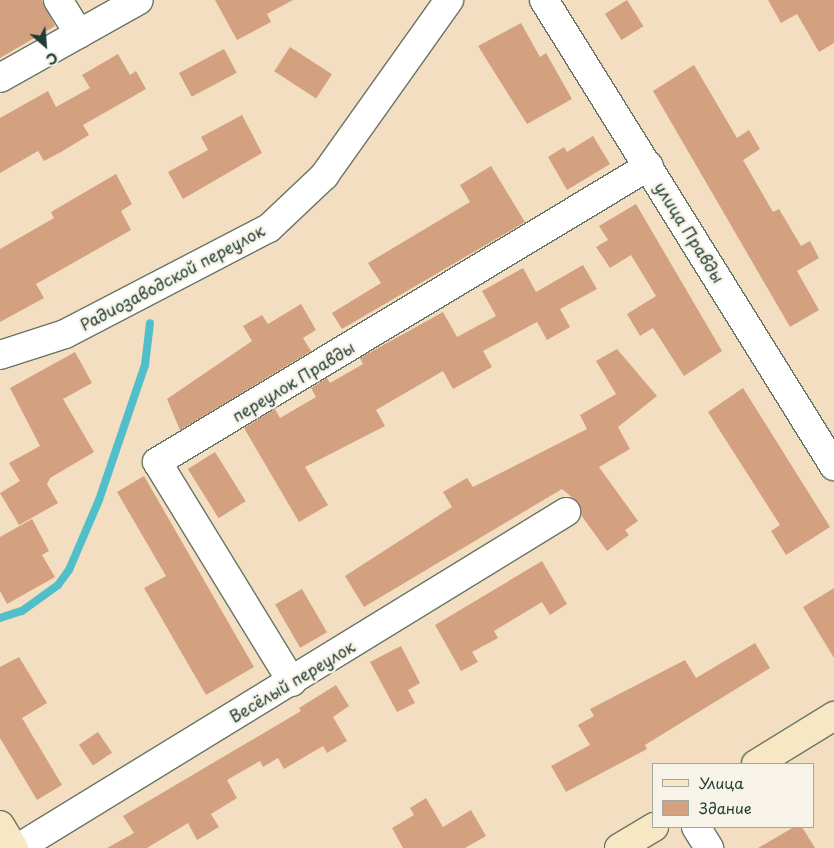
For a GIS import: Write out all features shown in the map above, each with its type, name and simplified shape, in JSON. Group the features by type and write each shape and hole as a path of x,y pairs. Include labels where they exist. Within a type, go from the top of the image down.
{"main road":[{"path":"758,763 834,716"},
{"path":"0,825 14,848"},
{"path":"619,848 652,828"}],"street":[{"path":"58,0 79,34"},
{"path":"0,78 139,0"},
{"name":"Радиозаводской переулок","path":"0,355 65,334 269,228 324,176 449,0"},
{"name":"улица Правды","path":"544,0 834,466"},
{"name":"переулок Правды","path":"292,682 157,462 649,166"},
{"name":"Весёлый переулок","path":"18,848 292,682 566,512"},
{"path":"697,828 709,848"}],"building":[{"path":"0,0 42,0 55,26 0,58"},
{"path":"215,0 293,0 267,14 271,22 237,40"},
{"path":"627,0 643,26 621,40 605,14"},
{"path":"768,0 834,0 834,43 819,52 797,14 781,23"},
{"path":"521,23 540,57 546,53 572,99 527,124 478,46"},
{"path":"290,47 332,74 316,99 274,71"},
{"path":"224,49 237,73 192,97 179,73"},
{"path":"118,54 130,75 136,71 146,89 83,125 89,135 61,152 44,161 38,151 0,173 0,118 48,91 56,107 90,88 82,75"},
{"path":"694,65 737,138 749,130 760,149 743,160 773,212 779,209 801,246 810,241 819,258 797,271 819,310 790,327 653,91"},
{"path":"242,115 262,153 183,199 168,172 208,150 201,137"},
{"path":"593,136 610,164 567,190 548,157 564,147 567,152"},
{"path":"491,166 525,222 342,329 332,313 381,283 368,263 470,202 460,185"},
{"path":"116,174 132,204 121,211 131,230 36,284 44,298 0,322 0,249 54,218 51,212"},
{"path":"636,204 722,351 684,376 653,328 640,336 627,314 656,296 631,255 610,268 596,247 608,240 599,226"},
{"path":"583,265 597,289 560,309 570,327 547,340 537,322 483,351 492,367 453,389 443,371 376,410 385,426 305,467 328,505 299,522 244,428 275,409 280,418 316,397 311,388 327,378 330,383 363,364 360,358 443,312 457,337 496,316 482,291 523,268 536,292"},
{"path":"301,304 316,330 303,338 311,351 180,430 167,399 252,341 243,326 262,315 268,324"},
{"path":"617,349 657,396 618,427 630,449 599,467 638,521 625,530 629,535 607,551 581,515 579,503 562,489 364,607 345,576 452,507 443,492 467,478 473,487 587,429 580,415 616,394 596,361"},
{"path":"75,352 92,383 63,399 94,452 50,478 47,484 58,503 19,525 0,493 20,481 9,463 40,446 10,388"},
{"path":"743,388 830,527 786,555 771,531 780,525 708,412"},
{"path":"215,452 246,501 219,518 188,469"},
{"path":"144,476 254,667 206,695 144,588 166,576 117,492"},
{"path":"32,519 49,551 42,555 55,577 7,604 0,591 0,537"},
{"path":"542,561 567,604 550,615 542,602 494,631 498,638 472,652 478,662 461,671 435,625"},
{"path":"834,588 834,658 803,607"},
{"path":"302,589 327,632 300,648 275,604"},
{"path":"755,643 770,668 645,745 647,749 566,792 551,766 590,745 578,725 594,716 590,709 685,660 696,678"},
{"path":"401,646 420,683 408,690 415,703 397,712 370,662"},
{"path":"19,657 47,703 22,718 62,785 37,800 0,738 0,667"},
{"path":"336,685 349,706 333,717 347,741 327,753 323,746 284,769 278,758 263,767 260,761 227,780 237,798 211,814 219,827 197,840 188,823 147,848 107,848 134,833 123,816 301,711 299,708"},
{"path":"98,732 112,753 93,766 79,745"},
{"path":"426,798 443,827 471,810 486,836 465,848 403,848 392,828 414,815 410,808"},
{"path":"792,828 803,828 815,848 758,848"}],"waterway":[{"path":"0,618 22,611 58,585 69,570 99,500 145,365 150,323"}]}
